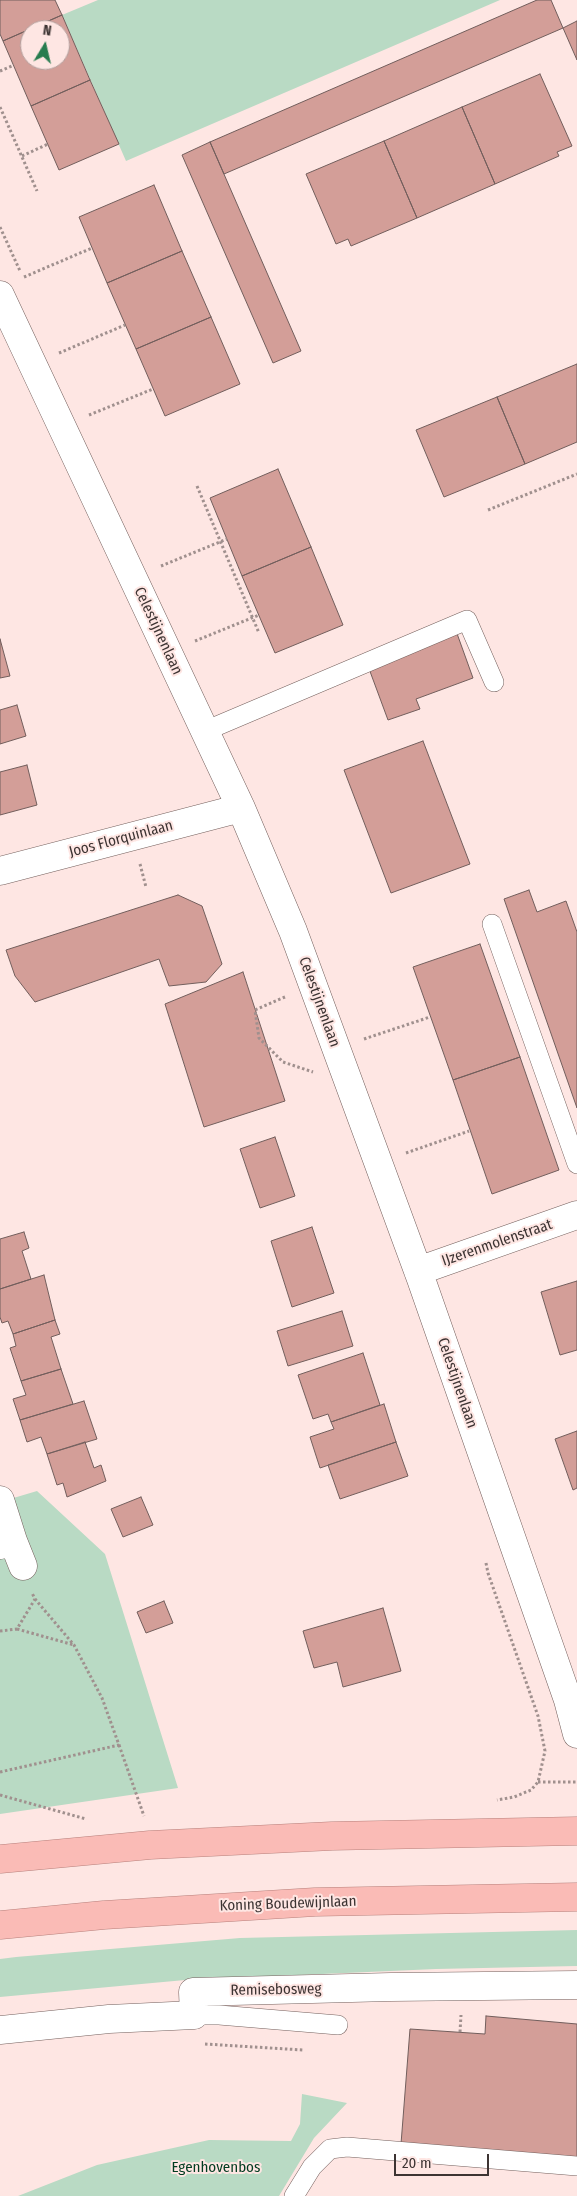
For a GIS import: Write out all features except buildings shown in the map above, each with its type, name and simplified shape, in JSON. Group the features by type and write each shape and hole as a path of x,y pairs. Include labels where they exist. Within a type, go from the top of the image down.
{"highway":[{"path":"0,1859 150,1845 313,1837 577,1831"},
{"name":"Koning Boudewijnlaan","path":"0,1925 104,1914 296,1903 577,1897"}],"street":[{"name":"Celestijnenlaan","path":"0,295 241,808 293,931 418,1271 568,1700 577,1734"},
{"name":"Joos Florquinlaan","path":"0,871 241,808"},
{"name":"IJzerenmolenstraat","path":"418,1271 577,1215"},
{"path":"0,1500 7,1543 23,1566"},
{"name":"Remisebosweg","path":"194,2015 193,1992 577,1985"},
{"path":"0,2030 109,2020 194,2015"}],"lane":[{"path":"205,731 467,620 494,682"},
{"path":"492,924 577,1164"},
{"path":"194,2015 218,2015 338,2025"},
{"path":"294,2196 312,2167 330,2149 347,2147 577,2166"}],"path":[{"path":"0,71 14,65"},
{"path":"0,107 37,191"},
{"path":"22,156 48,144"},
{"path":"23,277 92,248"},
{"path":"33,364 125,324"},
{"path":"62,426 153,389"},
{"path":"488,510 577,474"},
{"path":"197,486 259,634"},
{"path":"134,578 227,539"},
{"path":"168,653 259,615"},
{"path":"138,856 146,887"},
{"path":"289,995 255,1010 259,1038 283,1062 318,1074"},
{"path":"336,1048 430,1017"},
{"path":"378,1164 469,1130"},
{"path":"23,1566 35,1599 74,1644 102,1698 145,1816"},
{"path":"18,1629 35,1599"},
{"path":"0,1632 18,1629 74,1644"},
{"path":"0,1772 119,1746"},
{"path":"545,1751 538,1782 577,1782"},
{"path":"460,2032 461,2012"},
{"path":"194,2015 199,2042 209,2045 313,2051"}],"green space":[{"path":"98,0 500,0 126,161 70,33 70,20 64,20 62,15"},
{"path":"37,1491 105,1554 178,1788 0,1814 0,1502"},
{"path":"577,1930 577,1966 436,1969 185,1980 0,1997 0,1959 16,1957 240,1938"},
{"name":"Egenhovenbos","path":"302,2094 347,2103 314,2138 279,2196 18,2196 97,2165 209,2140 291,2141 300,2124"}]}
